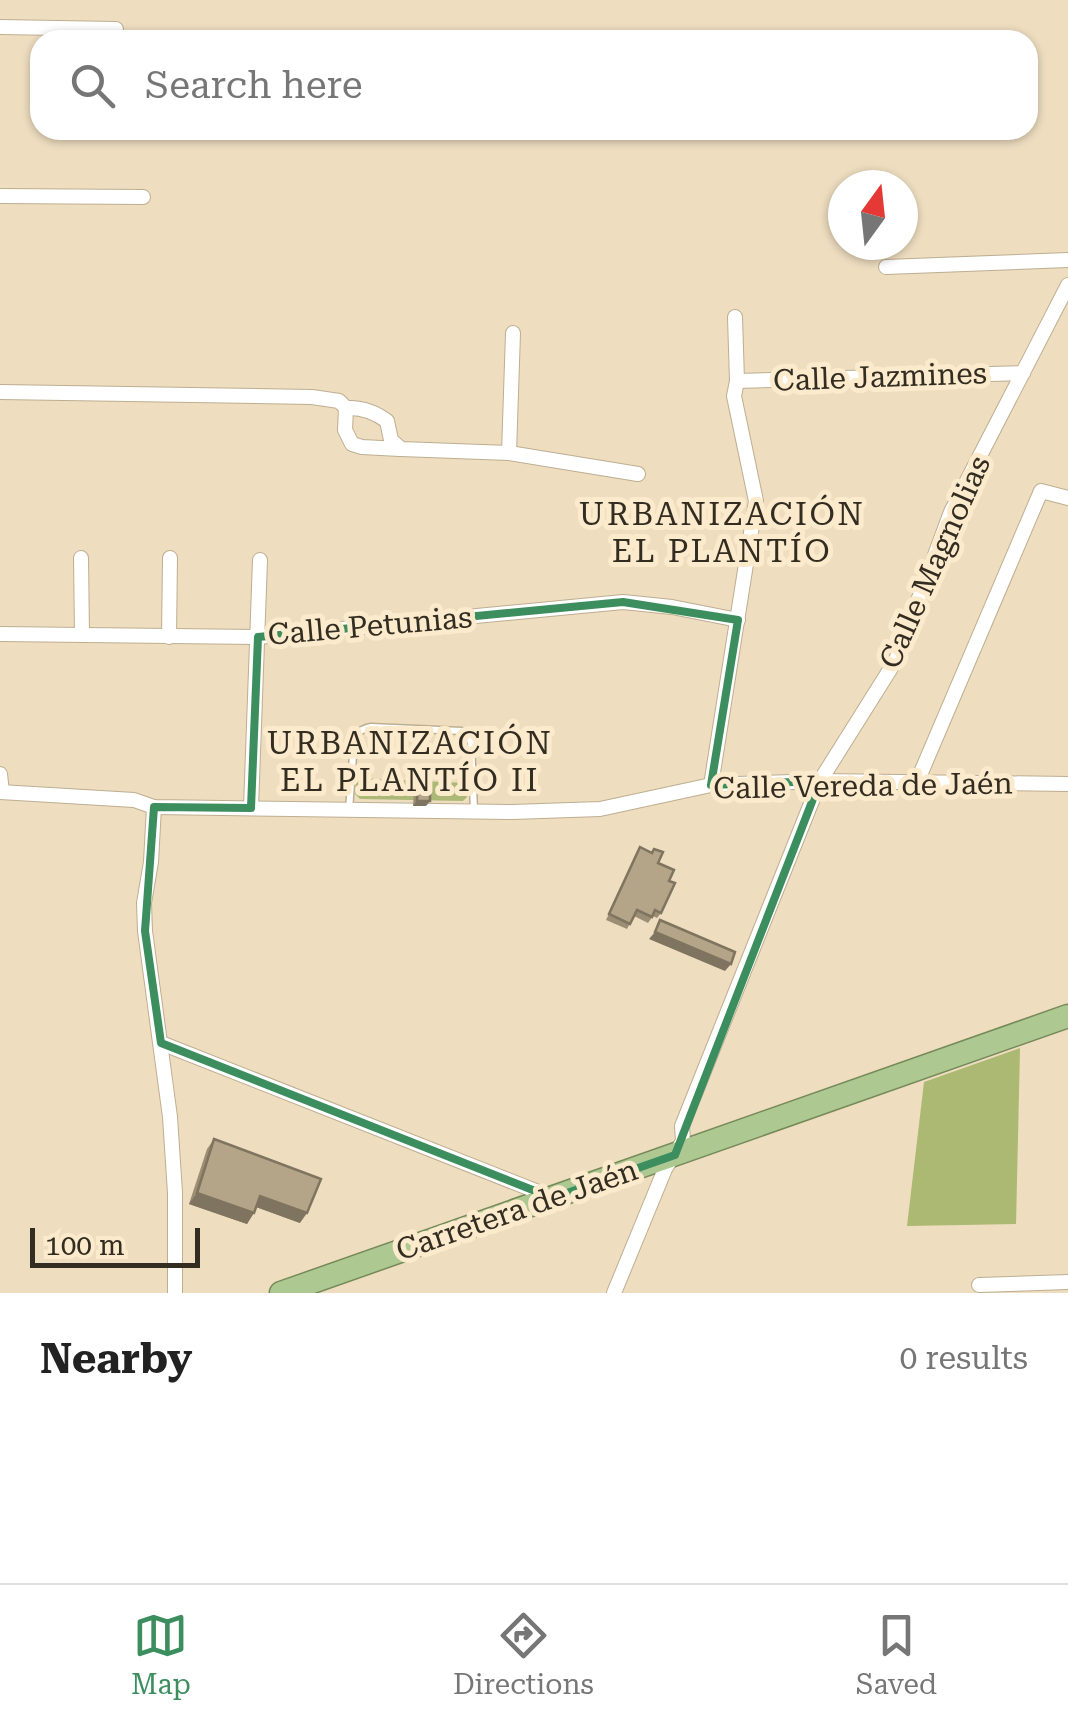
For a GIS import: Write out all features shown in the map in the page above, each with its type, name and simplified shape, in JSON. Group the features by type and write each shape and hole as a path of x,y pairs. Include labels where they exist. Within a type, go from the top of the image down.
{"highway":[{"name":"Carretera de Jaén","path":"280,1293 310,1287 679,1148 754,1128 1068,1016"}],"street":[{"path":"0,27 116,29"},
{"path":"0,196 144,197"},
{"path":"886,267 1068,260"},
{"name":"Calle Magnolias","path":"614,1293 665,1169 679,1148 682,1126 820,781 896,660 951,512 1068,285"},
{"path":"711,785 756,501 734,396 735,317"},
{"path":"1051,319 1068,327"},
{"path":"509,453 513,334"},
{"name":"Calle Jazmines","path":"737,382 1023,372"},
{"path":"0,392 339,401 346,408 345,430 352,444 362,447 509,453 638,474"},
{"path":"346,408 366,410 387,421 391,440 401,449"},
{"path":"917,782 1040,491 1068,498"},
{"path":"81,558 82,635"},
{"path":"169,637 170,558"},
{"path":"251,808 260,560"},
{"name":"Calle Petunias","path":"0,634 258,637 624,602 738,620"},
{"path":"0,774 1,792"},
{"name":"Calle Vereda de Jaén","path":"1,792 134,800 154,807 474,811 600,809 711,785 820,781 1068,784"},
{"path":"154,807 144,931 170,1116 175,1293"},
{"path":"161,1042 553,1198"},
{"path":"979,1285 1068,1282"}],"lane":[{"path":"349,810 354,742 362,728 371,727 462,731 470,742 474,811"}],"highlighted area":[{"path":"623,602 738,620 711,785 820,781 675,1155 553,1198 161,1043 145,931 154,807 251,808 258,637"}],"green space":[{"path":"356,778 466,783 467,797 463,801 360,799 355,794"},
{"path":"1020,1048 1016,1224 907,1226 924,1082"}],"building":[{"path":"418,784 430,784 430,801 417,801"},
{"path":"640,847 652,853 654,849 663,852 658,863 674,870 669,881 675,883 661,913 655,910 652,917 637,910 630,924 609,914"},
{"path":"660,920 735,952 731,964 655,932"},
{"path":"214,1139 321,1179 307,1213 260,1196 254,1213 197,1193"}],"district":[{"name":"URBANIZACIÓN EL PLANTÍO","path":"722,532"},
{"name":"URBANIZACIÓN EL PLANTÍO II","path":"410,762"}]}
